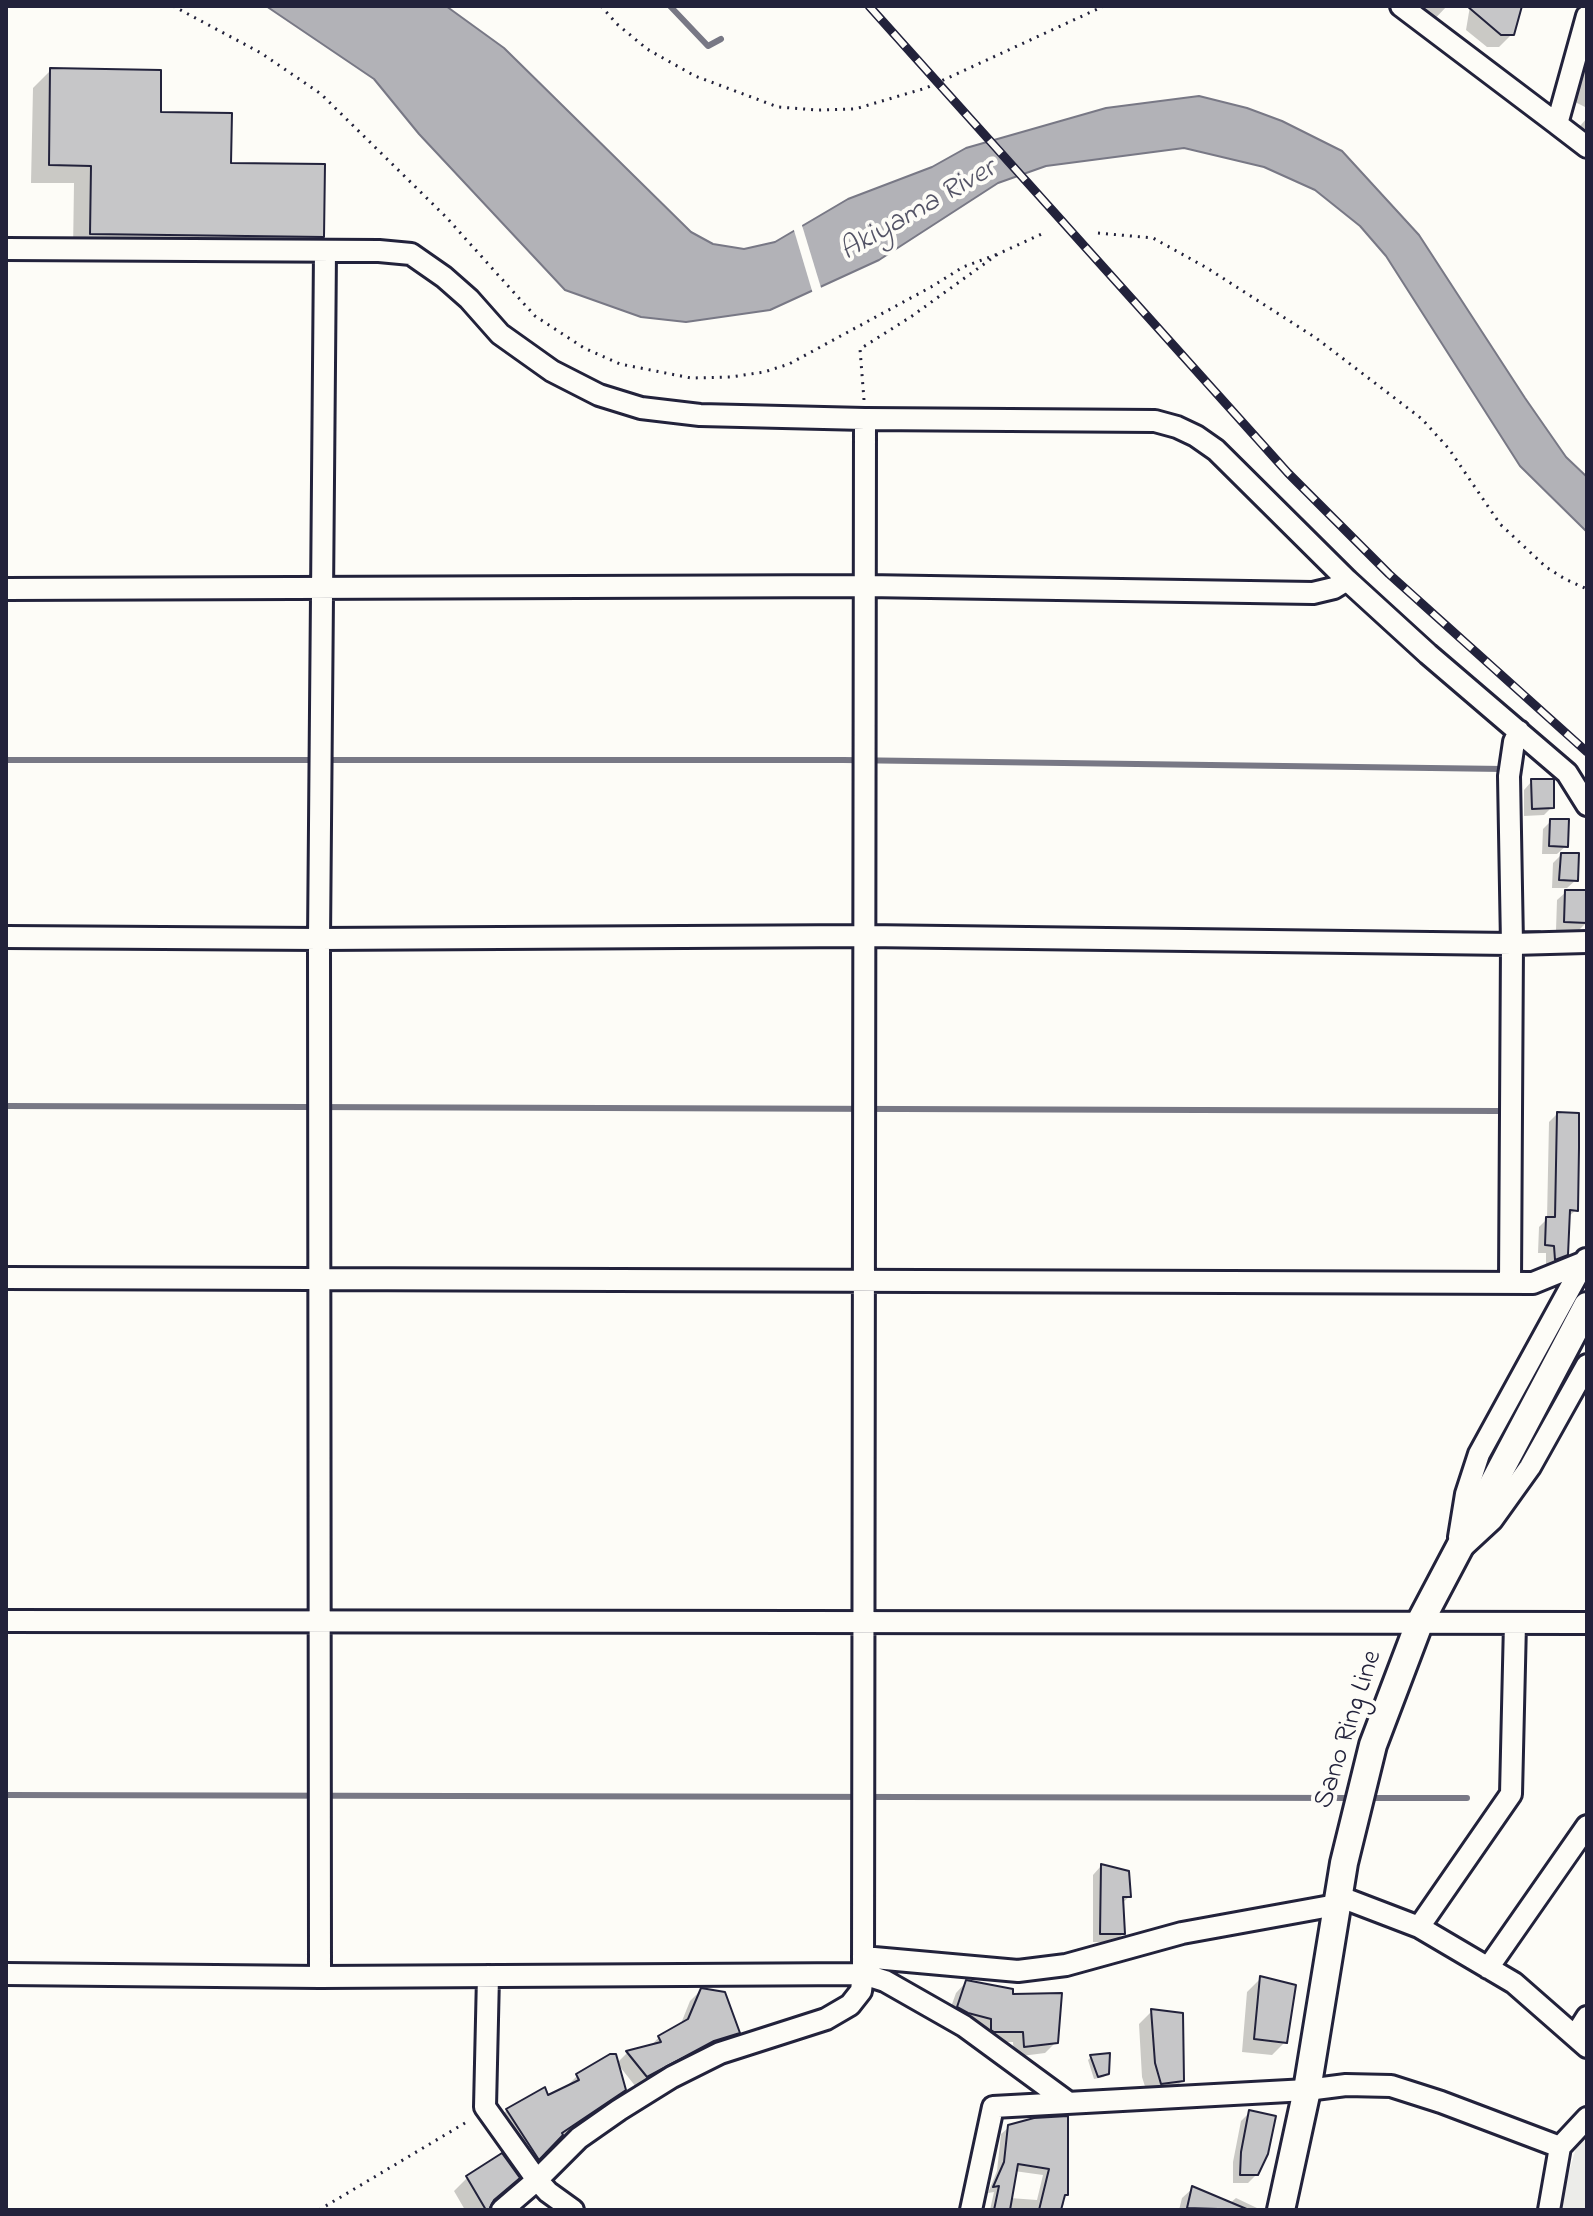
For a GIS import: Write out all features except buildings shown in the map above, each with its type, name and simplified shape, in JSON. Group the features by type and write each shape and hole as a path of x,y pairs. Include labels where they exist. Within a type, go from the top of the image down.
{"main road":[{"name":"Sano Ring Line","path":"1281,2210 1307,2090 1337,1900 1373,1745 1419,1624 1587,1306"}],"street":[{"path":"1401,6 1587,147"},
{"path":"1557,124 1587,16"},
{"path":"6,249 411,254 469,299 500,334 552,371 599,395 641,408 700,415 1155,421 1177,427 1216,450 1347,580 1567,773 1587,805"},
{"path":"320,1977 319,939 325,251"},
{"path":"502,2210 579,2138 672,2077 720,2053 826,2019 850,2005 861,1991 865,419"},
{"path":"6,589 866,586 1313,593 1334,588 1347,580"},
{"path":"1510,1282 1512,944 1509,776 1514,742 1519,731"},
{"path":"6,937 865,936 1512,944 1587,942"},
{"path":"6,1278 1540,1282 1586,1260"},
{"path":"1456,1553 1466,1494 1479,1454 1586,1260"},
{"path":"1456,1553 1492,1520 1515,1488 1587,1365"},
{"path":"6,1621 1587,1623"},
{"path":"1419,1927 1511,1794 1515,1623"},
{"path":"1488,1968 1587,1826"},
{"path":"6,1974 488,1976 863,1965 1018,1971 1066,1965 1182,1933 1337,1900 1419,1927 1514,1983 1581,2042 1587,2017"},
{"path":"863,1965 964,2026 1069,2103"},
{"path":"488,1976 485,2107 537,2180 573,2210"},
{"path":"971,2210 993,2107 1307,2090 1346,2085 1391,2086 1560,2147"},
{"path":"1549,2210 1560,2147 1587,2118"}],"path":[{"path":"173,6 261,53 321,94 446,217 535,316 556,333 620,364 691,378 764,372 789,364 963,267 1046,232"},
{"path":"601,6 647,49 695,76 778,107 818,110 855,109 926,88 1104,6"},
{"path":"1098,233 1153,238 1207,268 1316,338 1422,419 1449,449 1500,524 1546,567 1587,589"},
{"path":"865,419 860,349 998,254"},
{"path":"319,2210 442,2138 485,2107"}],"shaded area":[{"path":"1587,2137 1587,2210 1558,2210 1576,2148"}],"water":[{"name":"Akiyama River","path":"266,6 446,6 504,48 691,232 713,244 744,249 775,242 848,199 932,167 966,148 1106,108 1199,96 1282,121 1342,151 1419,235 1525,398 1566,457 1587,477 1587,532 1520,466 1386,256 1360,226 1315,190 1264,167 1184,148 1046,166 998,183 879,260 770,310 686,322 641,317 565,290 419,134 374,79"}],"pier":[{"path":"801,222 822,291 813,294 793,227"}],"waterway":[{"path":"670,6 708,46 721,39"},
{"path":"6,760 843,760 1504,769"},
{"path":"1515,933 1539,933"},
{"path":"6,1106 1498,1111"},
{"path":"6,1795 1351,1798"},
{"path":"1366,1798 1467,1798"}],"railway":[{"path":"869,6 1288,473 1389,574 1587,752"}]}
